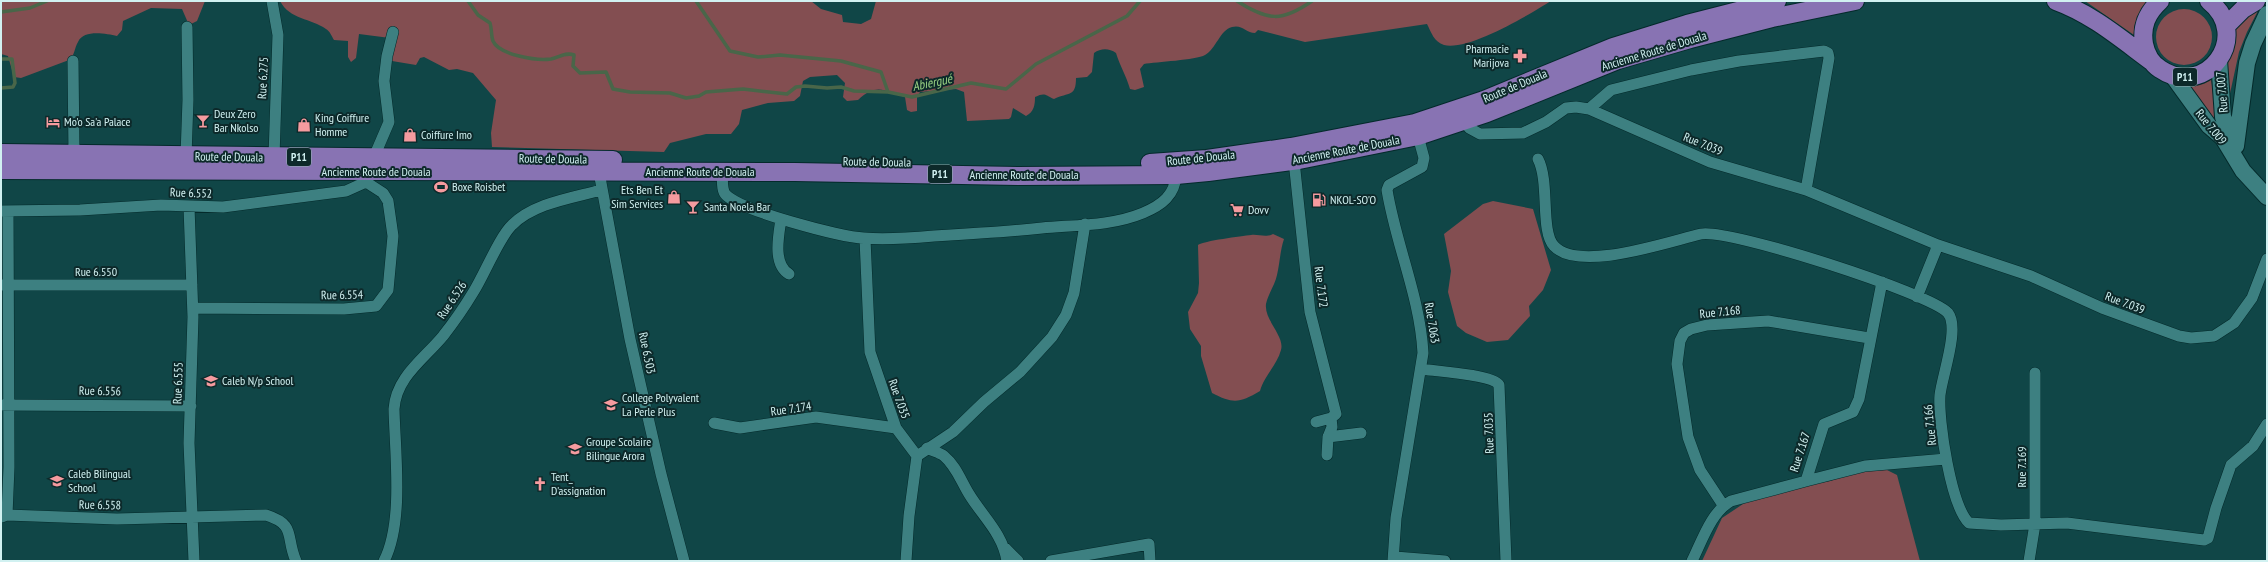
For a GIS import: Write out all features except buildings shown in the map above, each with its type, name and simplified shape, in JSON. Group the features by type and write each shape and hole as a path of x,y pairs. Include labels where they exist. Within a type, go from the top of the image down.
{"main road":[{"name":"Route de Douala","path":"1,153 274,157 370,170 1080,165 1208,166 1415,123 1484,100 1613,47 1687,24 1777,1"},
{"name":"Ancienne Route de Douala","path":"1,170 722,172 1018,176 1176,175 1208,166 1294,161 1418,136 1467,120 1618,60 1690,39 1772,18 1855,1"},
{"name":"P11","path":"2056,1 2073,7 2104,26 2159,68 2172,75 2188,77 2200,74 2211,68 2219,60"},
{"path":"2152,62 2145,49 2142,36 2145,22 2151,9 2160,1"},
{"path":"2209,1 2218,9 2226,26 2226,44 2219,60"},
{"path":"2226,26 2243,9 2256,1"},
{"path":"2236,146 2247,63 2253,44 2267,14"},
{"name":"Rue 7.007","path":"2219,60 2223,117 2236,146"},
{"name":"Rue 7.009","path":"2172,75 2209,126 2223,138 2243,171 2267,197"},
{"name":"Rue 7.009","path":"2236,146 2257,177 2267,187"}],"street":[{"name":"Rue 6.275","path":"272,1 278,35 274,157"},
{"path":"186,156 187,27"},
{"path":"370,170 389,122 384,81 387,56 393,32"},
{"path":"1589,109 1611,90 1691,70 1739,61 1824,51 1828,53 1829,58 1806,190"},
{"path":"73,61 74,154"},
{"name":"Rue 7.039","path":"1467,120 1469,128 1480,134 1523,133 1546,122 1566,108 1576,107 1589,109 1710,162 1806,190 1938,245 2031,276 2102,308 2156,329 2191,338 2214,336 2234,323 2252,298 2267,259"},
{"name":"Rue 7.063","path":"1394,559 1396,518 1421,370 1422,331 1387,190 1389,185 1422,166 1424,158 1418,136"},
{"name":"Rue 7.166","path":"1538,158 1545,184 1548,236 1552,245 1559,251 1576,255 1619,254 1661,247 1701,234 1756,241 1882,282 1917,296 1947,313 1951,321 1952,332 1940,394 1940,408 1946,459 1961,513 1969,523 1976,525 2067,523 2204,540 2208,538 2216,508 2231,465 2253,446 2267,424"},
{"name":"Rue 7.172","path":"1294,161 1310,312 1334,416"},
{"name":"Rue 6.552","path":"4,211 80,210 162,205 223,207 247,205 346,191 370,170"},
{"name":"Rue 6.554","path":"193,308 305,309 376,306 388,290 393,236 388,201 370,170"},
{"name":"Rue 6.503","path":"599,172 601,190 646,408 684,561"},
{"path":"722,172 723,189 726,195 752,208 781,218 846,236 865,239 975,234 1125,219 1144,213 1169,196 1175,188 1176,175"},
{"name":"Rue 6.526","path":"384,561 388,552 396,516 394,409 395,397 399,386 410,371 443,335 468,301 512,225 538,209 601,190"},
{"name":"Rue 6.555","path":"189,206 193,308 189,442 194,561"},
{"path":"4,211 4,516"},
{"path":"781,218 778,245 779,257 786,272 789,274"},
{"path":"906,561 916,456 953,432 984,402 1020,372 1052,337 1066,314 1074,293 1085,224"},
{"name":"Rue 7.035","path":"865,239 870,352 896,428 916,456"},
{"path":"1917,296 1938,245"},
{"name":"Rue 7.167","path":"1723,505 1731,501 1806,481 1824,424 1850,415 1854,410 1858,399 1869,338 1882,282"},
{"name":"Rue 6.550","path":"5,285 192,285"},
{"name":"Rue 7.168","path":"1723,505 1700,470 1688,437 1677,364 1680,341 1684,333 1691,329 1706,325 1768,321 1869,338"},
{"name":"Rue 7.035","path":"1421,370 1464,374 1495,381 1499,385 1506,561"},
{"name":"Rue 7.169","path":"2029,561 2035,524 2035,373"},
{"name":"Rue 6.556","path":"5,405 57,404 190,406"},
{"path":"1316,422 1334,416 1328,437 1327,454"},
{"name":"Rue 7.174","path":"714,423 740,428 816,417 896,428"},
{"path":"1328,437 1361,433"},
{"path":"938,441 943,455 955,468 969,494 987,518 1005,548 1018,561"},
{"path":"927,448 943,455"},
{"path":"1806,481 1865,466 1946,459"},
{"path":"1692,561 1714,518 1723,505"},
{"name":"Rue 6.558","path":"4,516 116,519 266,515 281,520 288,529 296,561"},
{"path":"1051,561 1149,544 1150,561"},
{"path":"1005,548 1007,561"},
{"path":"1394,559 1445,561"}],"shaded area":[{"path":"1,1 205,1 197,21 189,25 182,9 151,8 123,21 122,30 117,36 96,33 85,35 78,42 69,60 21,78 14,77 8,56 1,54"},
{"path":"280,1 811,1 821,9 842,15 843,22 861,24 871,19 876,1 1551,1 1499,30 1483,37 1455,45 1444,45 1438,42 1427,24 1305,42 1258,30 1255,33 1252,33 1235,26 1224,32 1212,49 1205,55 1185,60 1144,64 1140,69 1144,87 1135,90 1130,89 1116,53 1108,49 1102,49 1094,53 1092,72 1087,77 1076,78 1075,88 1071,93 1054,99 1045,95 1038,95 1035,97 1034,108 1029,114 1026,116 1013,108 1009,119 967,121 964,92 956,89 920,92 917,97 917,111 911,112 907,110 905,97 886,90 870,91 858,100 847,101 843,97 845,83 837,75 810,77 803,81 800,96 794,101 768,103 742,110 739,124 731,134 706,134 670,143 664,152 492,147 491,133 496,100 473,73 457,69 449,70 424,57 420,58 416,65 392,61 390,38 359,34 356,58 351,62 348,57 348,41 334,40 327,30 320,25 289,12"},
{"path":"2085,1 2149,2 2136,24 2134,35"},
{"path":"2262,3 2247,32 2239,52 2229,98 2228,59 2229,48 2234,30 2244,17"},
{"path":"2184,9 2199,14 2207,22 2212,37 2207,52 2199,60 2184,65 2169,60 2161,52 2156,37 2161,22 2169,14"},
{"path":"2211,77 2216,121 2215,123 2186,86"},
{"path":"1493,201 1533,209 1551,270 1543,290 1529,306 1530,316 1508,340 1487,342 1466,333 1457,326 1448,292 1451,271 1444,234 1483,204"},
{"path":"1273,234 1284,239 1277,275 1267,300 1266,310 1280,339 1281,350 1277,361 1264,380 1260,391 1247,398 1236,401 1219,397 1212,393 1201,356 1201,346 1190,329 1188,312 1198,293 1199,283 1198,245 1201,243 1232,238 1254,235 1267,236"},
{"path":"1887,470 1897,475 1920,561 1702,561 1722,518 1758,494 1830,481 1859,471"}],"waterway":[{"name":"Abiergué","path":"1,12 30,8 47,1"},
{"path":"468,1 478,15 490,23 493,41 503,50 519,56 537,59 551,59 568,54 574,55 573,66 580,73 606,72 613,89 630,92 670,93 686,98 699,96 706,92 743,89 787,94 796,87 805,86 827,88 841,87 854,91 888,92"},
{"name":"Abiergué","path":"696,1 730,51 758,57 780,55 841,61 881,72 888,92 912,97 971,83 1006,89 1036,64 1127,16 1140,1"},
{"name":"Abiergué","path":"1237,1 1258,12 1275,16 1283,16 1292,13 1312,1"},
{"path":"1,59 12,59 15,83 13,87 1,88"}],"place":[{"name":"Pharmacie Marijova","path":"1520,56"},
{"name":"Deux Zero Bar Nkolso","path":"203,121"},
{"name":"Mo'o Sa'a Palace","path":"53,122"},
{"name":"King Coiffure Homme","path":"304,125"},
{"name":"Coiffure Imo","path":"410,135"},
{"name":"Boxe Roisbet","path":"441,187"},
{"name":"Ets Ben Et Sim Services","path":"674,197"},
{"name":"NKOL-SO'O","path":"1319,200"},
{"name":"Santa Noela Bar","path":"693,207"},
{"name":"Dovv","path":"1237,210"},
{"name":"Caleb N/p School","path":"211,381"},
{"name":"College Polyvalent La Perle Plus","path":"611,405"},
{"name":"Groupe Scolaire Bilingue Arora","path":"575,449"},
{"name":"Caleb Bilingual School","path":"57,481"},
{"name":"Tent_ D'assignation","path":"540,484"}]}
